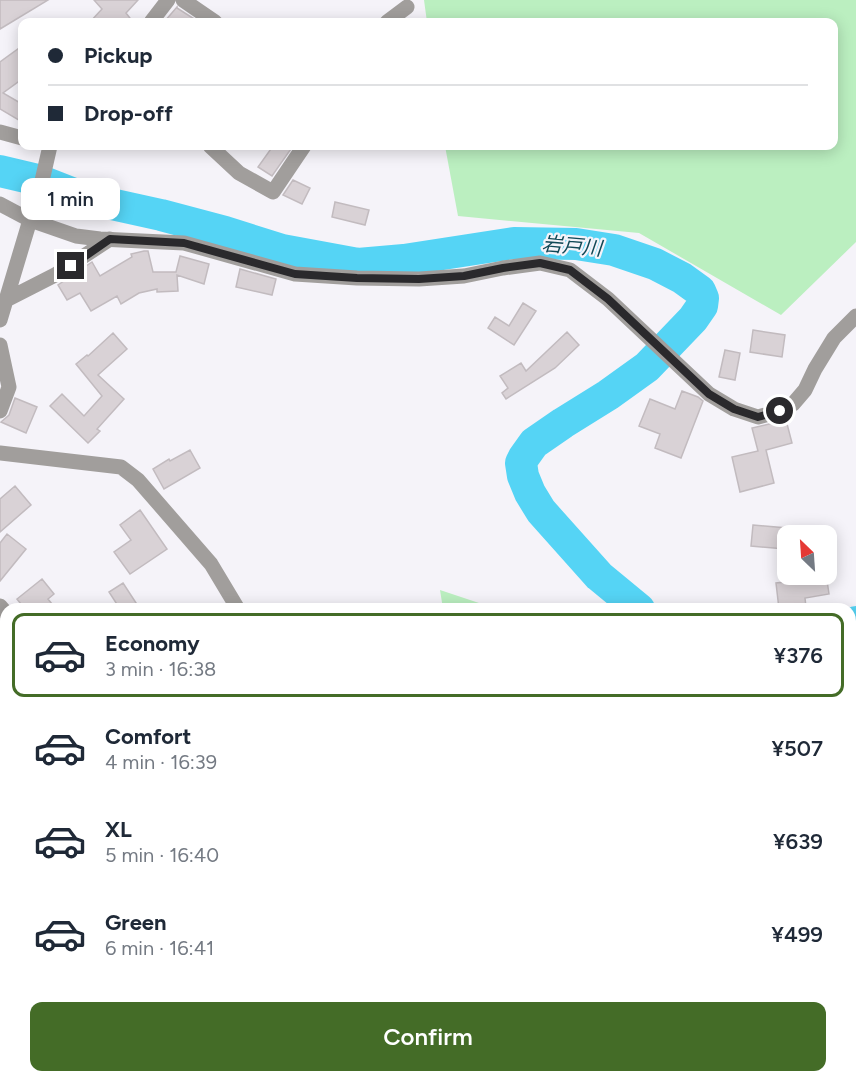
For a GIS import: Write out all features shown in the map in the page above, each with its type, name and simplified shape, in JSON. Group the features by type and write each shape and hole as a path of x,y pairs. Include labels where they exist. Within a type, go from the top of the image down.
{"street":[{"path":"154,18 168,0"},
{"path":"183,0 209,18"},
{"path":"392,18 407,7"},
{"path":"0,132 18,137"},
{"path":"0,320 33,214 48,150"},
{"path":"214,150 239,173 273,192 301,150"},
{"path":"0,204 33,214 76,236 184,243 295,274 419,279 464,276 540,263 570,270 608,299 709,394 734,409 758,417 780,411 793,404 805,390 814,369 834,338 856,316"},
{"path":"6,300 55,275 110,239"},
{"path":"0,345 9,387 0,411"},
{"path":"0,453 121,467 138,480 211,564 234,603"}],"green space":[{"path":"424,0 856,0 856,242 781,315 639,233 458,216 446,150 838,150 838,18 426,18"},
{"path":"440,590 479,603 442,603"}],"building":[{"path":"0,0 48,0 18,18 0,29"},
{"path":"94,0 138,0 126,13 130,18 94,18 102,9"},
{"path":"177,7 193,18 167,18"},
{"path":"18,49 18,82 3,93 18,102 18,120 0,109 0,62"},
{"path":"270,150 290,150 272,176 258,167"},
{"path":"293,180 310,188 302,204 283,195"},
{"path":"335,202 369,210 365,225 332,217"},
{"path":"148,251 153,272 176,272 180,256 209,264 204,284 177,275 178,291 157,292 157,289 139,293 121,304 117,296 91,311 80,293 67,300 58,285 92,262 100,276 132,257 131,254"},
{"path":"240,269 276,279 272,295 236,287"},
{"path":"523,303 536,311 514,345 488,328 495,317 509,326"},
{"path":"753,330 785,335 782,357 750,352"},
{"path":"567,332 579,345 555,368 506,399 502,393 508,388 500,376 521,363 526,371"},
{"path":"113,333 127,349 98,375 124,399 97,429 100,431 88,443 50,406 62,394 84,416 102,396 76,364"},
{"path":"725,350 740,353 735,380 719,377"},
{"path":"682,391 703,401 681,458 655,448 660,434 639,426 650,399 675,409"},
{"path":"15,398 37,407 26,433 1,422 9,415"},
{"path":"786,420 792,443 766,450 774,483 740,492 732,457 758,451 752,428"},
{"path":"190,450 200,468 164,489 153,469"},
{"path":"15,486 31,505 0,532 0,499"},
{"path":"140,510 167,549 130,574 114,552 131,540 120,525"},
{"path":"753,525 777,527 777,548 751,546"},
{"path":"7,534 26,549 0,581 0,543"},
{"path":"42,579 54,594 48,599 51,603 20,603 17,599"},
{"path":"123,583 136,603 116,603 109,592"},
{"path":"776,583 777,585 828,585 829,594 805,598 806,603 778,603"}],"waterway":[{"name":"岩戸川","path":"0,171 38,180 84,198 161,215 282,250 358,264 404,260 514,243 576,244 614,250 655,264 682,278 700,291 703,298 702,306 693,319 647,367 534,443 521,463 523,476 530,493 541,511 599,576 632,603"}],"route":[{"path":"71,266 110,239 184,243 295,274 357,278 419,279 464,276 540,263 570,270 608,299 709,394 734,409 758,417 780,411"}]}
